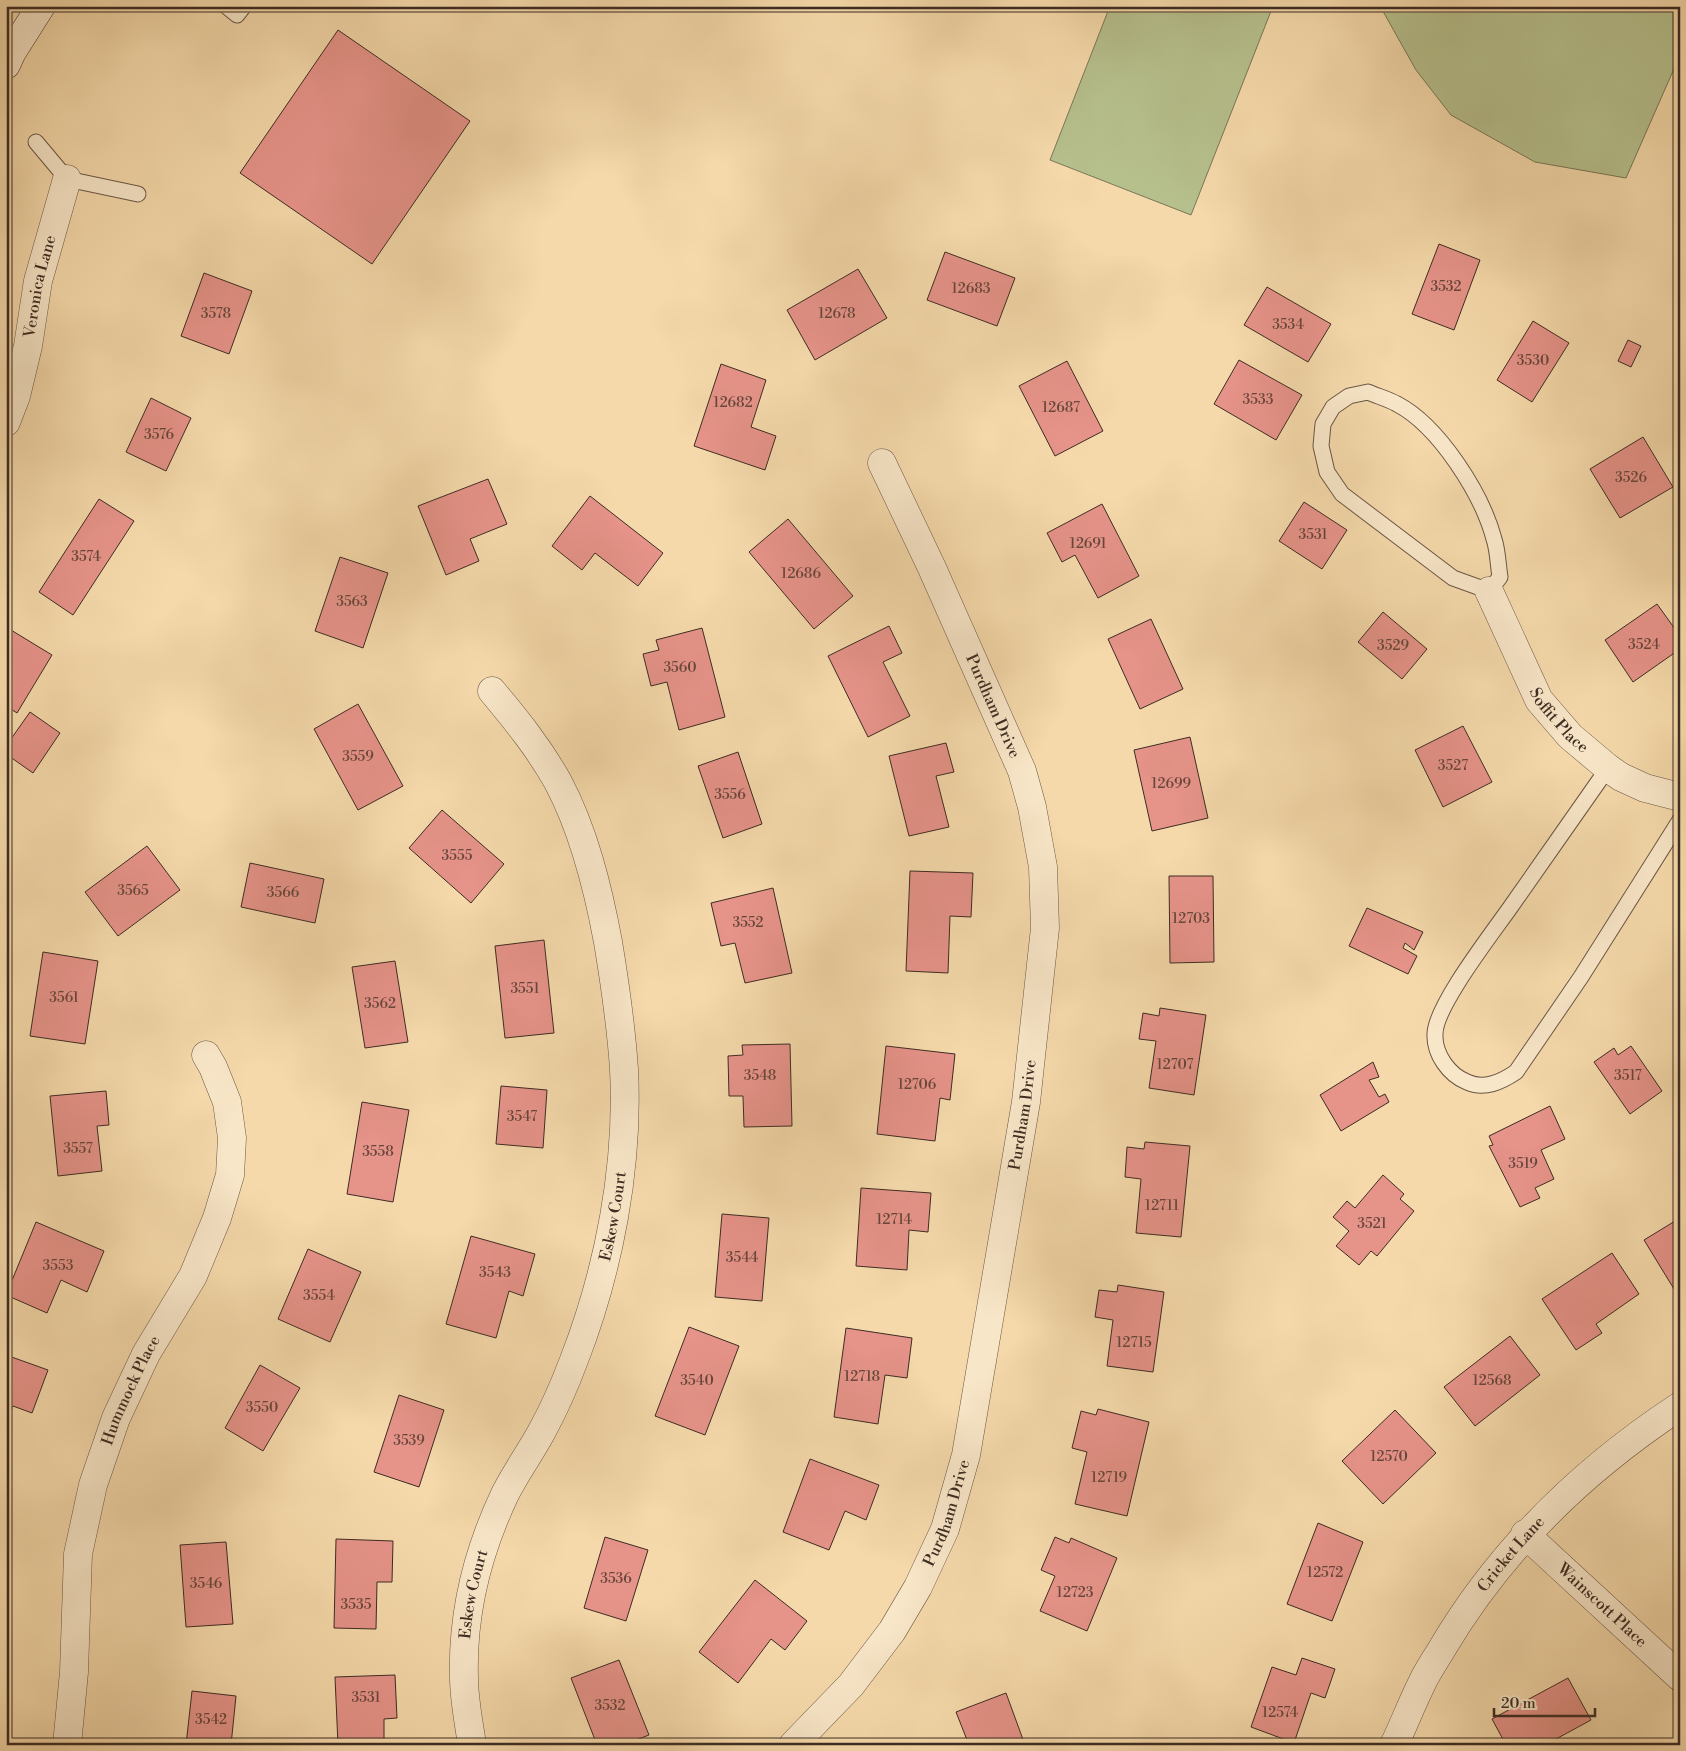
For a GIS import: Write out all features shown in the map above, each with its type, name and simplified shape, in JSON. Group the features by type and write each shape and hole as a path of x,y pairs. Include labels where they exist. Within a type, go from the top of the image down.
{"street":[{"path":"6,65 41,6"},
{"name":"Veronica Lane","path":"6,422 16,396 28,346 38,281 66,179"},
{"name":"Purdham Drive","path":"800,1743 852,1685 892,1631 918,1586 947,1520 966,1455 1026,1102 1045,928 1043,867 1032,807 1022,771 932,568 882,463"},
{"name":"Soffit Place","path":"1490,591 1540,700 1570,736 1621,777 1645,788 1680,797"},
{"name":"Eskew Court","path":"472,1745 464,1682 464,1647 472,1590 491,1527 506,1493 542,1430 574,1360 598,1287 615,1212 624,1136 624,1071 616,988 601,906 581,836 559,784 534,743 492,692"},
{"name":"Hummock Place","path":"67,1745 74,1672 78,1554 93,1485 123,1402 146,1354 193,1276 217,1218 230,1175 232,1138 227,1102 206,1055"},
{"name":"Cricket Lane","path":"1394,1745 1423,1682 1462,1616 1525,1534 1576,1485 1647,1428 1680,1406"},
{"name":"Wainscott Place","path":"1525,1534 1680,1677"}],"lane":[{"path":"226,6 236,16 244,6"},
{"path":"36,142 66,179 138,194"},
{"path":"1368,392 1397,404 1419,420 1438,439 1482,505 1495,540 1500,577 1490,591 1453,578 1342,494 1327,472 1321,446 1323,424 1333,407 1349,396 1368,392"},
{"path":"1608,768 1474,958 1439,1015 1435,1034 1439,1054 1450,1071 1466,1082 1481,1086 1502,1082 1516,1072 1581,978 1680,820"}],"green space":[{"path":"1110,6 1273,6 1191,215 1050,160"},
{"path":"1380,6 1680,6 1680,55 1626,178 1535,162 1451,115 1416,70"}],"building":[{"path":"338,30 470,121 372,264 240,173"},
{"path":"1439,244 1480,260 1454,330 1412,314"},
{"path":"945,252 1015,278 997,326 927,300"},
{"path":"858,269 887,318 815,360 787,310"},
{"path":"204,273 252,291 229,354 181,336"},
{"path":"1267,287 1331,324 1308,362 1244,325"},
{"path":"1533,321 1569,343 1532,402 1497,380"},
{"path":"1628,340 1641,346 1631,367 1618,361"},
{"path":"1239,360 1302,395 1276,440 1214,404"},
{"path":"1067,361 1103,431 1055,456 1019,386"},
{"path":"721,364 766,380 751,427 776,436 765,470 694,446"},
{"path":"151,398 191,418 166,471 126,452"},
{"path":"1643,437 1673,487 1620,518 1590,469"},
{"path":"488,479 507,524 470,539 479,561 446,575 418,506"},
{"path":"590,496 663,553 638,586 595,553 582,570 552,546"},
{"path":"99,499 134,521 73,615 39,592"},
{"path":"1304,502 1347,530 1322,569 1279,541"},
{"path":"1102,504 1139,576 1098,598 1075,555 1062,562 1047,533"},
{"path":"788,519 853,596 814,629 749,552"},
{"path":"340,557 388,573 363,648 315,631"},
{"path":"1657,604 1680,636 1680,649 1633,682 1605,640"},
{"path":"1383,612 1427,649 1402,679 1358,642"},
{"path":"1151,619 1183,689 1140,709 1108,639"},
{"path":"889,626 902,653 883,662 910,716 868,737 828,656"},
{"path":"6,627 52,655 17,713 6,706"},
{"path":"702,628 725,717 679,730 667,682 651,686 643,654 659,650 656,640"},
{"path":"358,704 403,786 358,810 314,729"},
{"path":"30,712 60,733 33,773 6,754 6,746"},
{"path":"1463,726 1492,782 1443,807 1415,750"},
{"path":"1190,737 1208,818 1152,831 1134,750"},
{"path":"946,743 954,772 936,776 949,827 909,836 889,756"},
{"path":"738,752 762,824 723,838 698,766"},
{"path":"442,810 504,864 471,903 409,848"},
{"path":"147,846 180,890 118,936 85,892"},
{"path":"250,863 324,879 315,923 241,907"},
{"path":"910,871 973,873 971,917 950,916 948,973 906,971"},
{"path":"1169,876 1213,876 1214,962 1170,963"},
{"path":"773,888 792,973 745,983 735,943 721,946 711,903"},
{"path":"1367,908 1423,932 1414,950 1405,943 1403,948 1417,956 1408,974 1349,946"},
{"path":"544,940 554,1033 505,1038 495,946"},
{"path":"43,952 98,961 85,1044 30,1036"},
{"path":"395,961 408,1042 365,1048 352,967"},
{"path":"1160,1008 1206,1015 1194,1095 1149,1088 1156,1041 1139,1039 1143,1013 1159,1016"},
{"path":"790,1044 792,1126 744,1127 743,1096 729,1096 728,1056 743,1055 742,1045"},
{"path":"886,1046 955,1054 950,1100 940,1098 935,1141 877,1134"},
{"path":"1631,1046 1662,1091 1630,1114 1594,1062 1614,1048 1618,1055"},
{"path":"1373,1062 1379,1077 1369,1080 1379,1097 1385,1094 1389,1102 1341,1131 1320,1095"},
{"path":"501,1086 547,1090 543,1148 496,1144"},
{"path":"106,1091 109,1125 97,1126 102,1171 58,1176 50,1096"},
{"path":"362,1102 409,1110 393,1202 347,1194"},
{"path":"1550,1106 1565,1139 1541,1150 1554,1179 1535,1188 1540,1198 1520,1207 1489,1146 1493,1145 1489,1136"},
{"path":"1145,1142 1190,1146 1181,1237 1136,1233 1141,1179 1125,1177 1127,1147 1144,1149"},
{"path":"1383,1175 1404,1194 1400,1199 1414,1211 1377,1256 1371,1251 1359,1265 1336,1246 1349,1231 1333,1217 1347,1201 1355,1208"},
{"path":"861,1188 931,1193 928,1232 909,1230 907,1270 856,1266"},
{"path":"722,1214 769,1218 762,1301 715,1297"},
{"path":"1680,1218 1680,1285 1674,1289 1644,1240"},
{"path":"36,1222 104,1251 87,1292 61,1280 47,1313 6,1295"},
{"path":"471,1236 535,1254 523,1296 509,1291 496,1338 446,1324"},
{"path":"308,1249 361,1272 330,1342 278,1319"},
{"path":"1612,1253 1639,1294 1596,1324 1602,1333 1576,1350 1542,1299"},
{"path":"1118,1285 1164,1292 1153,1372 1107,1366 1113,1320 1095,1317 1099,1290 1117,1292"},
{"path":"689,1327 739,1346 705,1435 655,1416"},
{"path":"846,1328 912,1338 907,1378 885,1375 878,1424 834,1417"},
{"path":"1510,1336 1540,1375 1475,1426 1444,1387"},
{"path":"6,1355 48,1370 32,1413 13,1406 6,1424"},
{"path":"260,1365 300,1388 263,1451 225,1428"},
{"path":"399,1395 444,1410 419,1487 374,1472"},
{"path":"1098,1409 1149,1422 1127,1516 1075,1504 1087,1452 1072,1448 1081,1411 1096,1415"},
{"path":"1395,1410 1436,1453 1383,1504 1342,1461"},
{"path":"810,1459 879,1485 866,1520 845,1511 829,1550 783,1532"},
{"path":"6,1497 10,1498 7,1537 6,1537"},
{"path":"1318,1523 1363,1542 1332,1621 1287,1604"},
{"path":"605,1537 648,1550 626,1621 584,1608"},
{"path":"1055,1537 1069,1543 1071,1538 1117,1558 1087,1631 1040,1611 1055,1576 1041,1570"},
{"path":"336,1539 393,1541 392,1582 377,1582 376,1629 334,1628"},
{"path":"226,1542 233,1624 186,1627 180,1545"},
{"path":"755,1580 807,1621 785,1650 771,1639 738,1683 699,1652"},
{"path":"1302,1658 1335,1669 1325,1698 1311,1693 1294,1743 1251,1727 1272,1667 1296,1675"},
{"path":"619,1660 649,1735 623,1745 597,1745 571,1678"},
{"path":"395,1675 397,1718 384,1719 384,1745 338,1745 335,1677"},
{"path":"1568,1678 1591,1720 1545,1745 1506,1745 1492,1719"},
{"path":"192,1691 236,1696 231,1745 186,1745"},
{"path":"1006,1693 1025,1745 969,1745 956,1712"}]}
